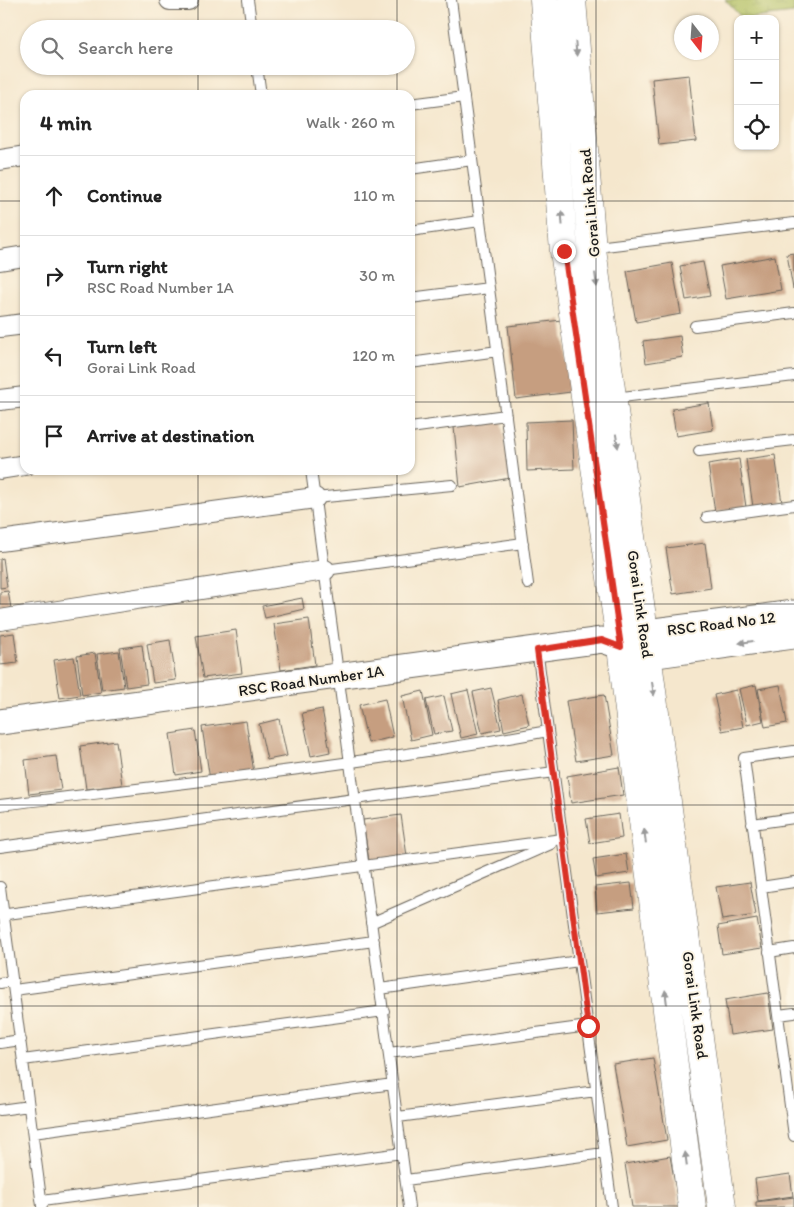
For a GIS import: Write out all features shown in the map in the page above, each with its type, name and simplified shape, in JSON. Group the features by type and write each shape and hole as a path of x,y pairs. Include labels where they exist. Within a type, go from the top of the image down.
{"main road":[{"name":"Gorai Link Road","path":"544,0 564,251 598,400 647,644 722,1207"},
{"name":"Gorai Link Road","path":"572,0 592,249 598,400 621,647 692,1207"}],"street":[{"path":"170,0 188,0"},
{"path":"0,160 20,157"},
{"path":"0,260 20,257"},
{"path":"0,327 20,325"},
{"path":"0,400 20,397"},
{"path":"0,469 20,466"},
{"path":"0,541 315,498"},
{"path":"0,620 325,570"},
{"name":"RSC Road No 12","path":"647,644 794,613"},
{"path":"647,644 794,636"},
{"name":"RSC Road Number 1A","path":"0,722 602,640 621,647 647,644"}],"lane":[{"path":"248,0 251,20"},
{"path":"451,0 528,584"},
{"path":"258,75 260,90"},
{"path":"415,103 464,97"},
{"path":"415,168 472,160"},
{"path":"415,229 480,221"},
{"path":"564,251 794,223"},
{"path":"415,297 489,288"},
{"path":"696,326 794,313"},
{"path":"415,362 498,351"},
{"path":"598,400 794,376"},
{"path":"415,427 506,415"},
{"path":"699,451 794,440"},
{"path":"312,475 409,1207"},
{"path":"315,498 452,485"},
{"path":"707,517 794,505"},
{"path":"325,570 523,543"},
{"path":"537,650 612,1207"},
{"path":"0,805 349,763 449,749 548,731"},
{"path":"794,751 744,758 778,1015 790,1078 794,1136"},
{"path":"0,847 554,772"},
{"path":"752,824 794,818"},
{"path":"2,914 562,839"},
{"path":"372,923 562,839"},
{"path":"761,887 794,882"},
{"path":"0,887 2,914 42,1204 402,1153"},
{"path":"0,983 13,986 374,941"},
{"path":"769,952 794,948"},
{"path":"380,988 579,962"},
{"path":"23,1060 384,1012"},
{"path":"778,1015 794,1013"},
{"path":"389,1052 588,1026"},
{"path":"0,1043 20,1040"},
{"path":"33,1133 393,1084"},
{"path":"398,1117 596,1091"},
{"path":"0,1110 29,1106"},
{"path":"406,1180 604,1153"}],"green space":[{"path":"725,0 794,0 794,13 739,15"}],"building":[{"path":"689,75 696,141 659,145 652,79"},
{"path":"794,253 794,288 793,289 787,254"},
{"path":"775,256 781,290 726,299 720,266"},
{"path":"703,262 710,296 686,300 680,266"},
{"path":"672,263 681,314 636,322 627,271"},
{"path":"562,320 571,392 516,399 508,326"},
{"path":"680,336 683,357 646,363 643,341"},
{"path":"709,403 713,430 676,436 672,409"},
{"path":"501,419 510,478 460,487 454,427"},
{"path":"572,420 574,469 527,471 526,422"},
{"path":"775,455 782,503 753,507 746,459"},
{"path":"739,459 746,507 715,512 708,464"},
{"path":"705,543 711,588 673,594 666,548"},
{"path":"3,558 7,587 0,588 0,559"},
{"path":"8,591 11,608 0,610 0,592"},
{"path":"302,598 304,609 265,618 262,606"},
{"path":"309,619 315,665 281,670 274,624"},
{"path":"236,630 242,673 203,678 196,636"},
{"path":"14,633 18,663 0,665 0,635"},
{"path":"170,640 176,680 153,683 147,644"},
{"path":"142,645 147,684 126,687 120,648"},
{"path":"119,651 124,687 102,690 97,654"},
{"path":"95,653 101,692 82,695 77,656"},
{"path":"74,657 80,695 60,698 54,660"},
{"path":"756,685 763,721 747,725 739,689"},
{"path":"780,685 787,723 765,727 758,689"},
{"path":"491,688 501,729 482,733 473,692"},
{"path":"468,690 478,734 461,738 451,694"},
{"path":"736,690 743,727 722,731 714,695"},
{"path":"423,691 432,735 411,740 402,696"},
{"path":"522,694 529,725 504,731 498,700"},
{"path":"604,695 614,755 576,761 566,701"},
{"path":"444,696 452,731 434,734 426,700"},
{"path":"385,699 393,737 368,743 359,705"},
{"path":"322,709 330,752 311,756 302,713"},
{"path":"279,719 287,756 267,760 259,724"},
{"path":"246,721 254,773 210,780 202,727"},
{"path":"195,730 201,771 176,775 170,734"},
{"path":"116,741 122,785 86,789 80,746"},
{"path":"56,756 61,790 29,794 25,760"},
{"path":"619,767 623,795 571,803 567,776"},
{"path":"619,814 622,838 590,843 586,819"},
{"path":"401,815 407,856 369,861 363,820"},
{"path":"626,854 629,873 596,878 593,859"},
{"path":"750,882 756,915 722,920 716,887"},
{"path":"631,883 634,908 597,912 595,887"},
{"path":"757,919 762,948 722,954 718,926"},
{"path":"768,993 773,1029 730,1035 725,1000"},
{"path":"653,1058 667,1140 627,1147 613,1064"},
{"path":"670,1156 679,1207 632,1207 625,1164"},
{"path":"790,1174 793,1196 758,1201 755,1179"},
{"path":"794,1197 794,1207 756,1207 756,1202"}],"route":[{"path":"564,251 621,647 602,640 537,650 588,1026"}]}
